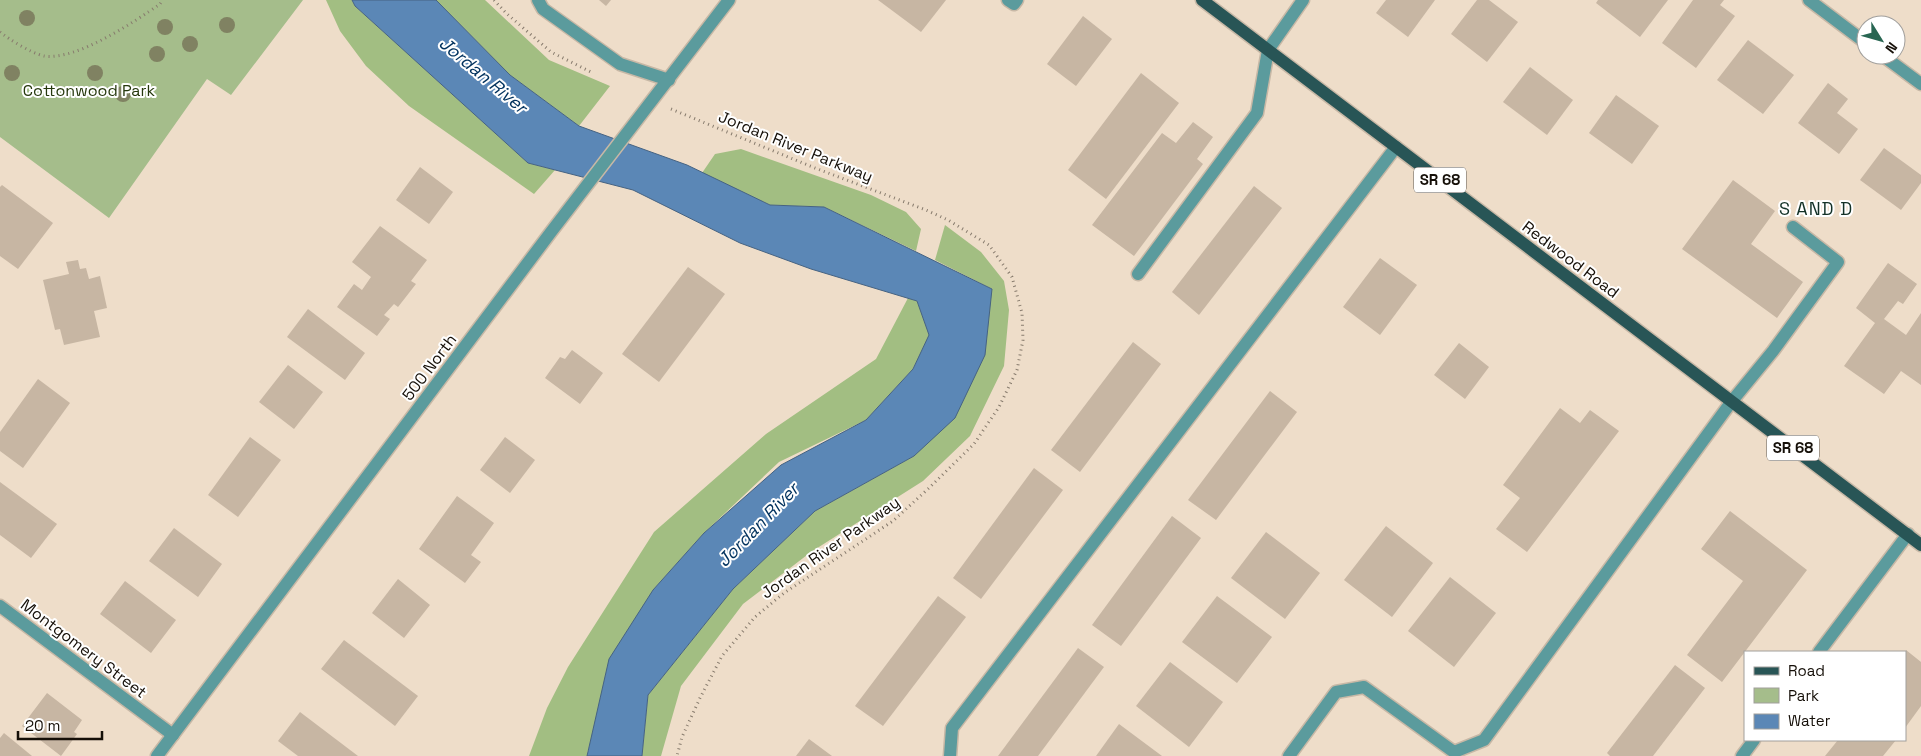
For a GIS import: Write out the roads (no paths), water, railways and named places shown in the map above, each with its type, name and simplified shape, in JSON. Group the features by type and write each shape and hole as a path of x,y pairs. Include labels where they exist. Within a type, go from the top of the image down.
{"main road":[{"name":"Redwood Road","path":"1202,0 1921,545"}],"street":[{"path":"538,0 543,9 620,64 668,80"},
{"name":"500 North","path":"157,756 551,232 729,0"},
{"path":"1008,0 1014,4 1017,0"},
{"path":"1138,274 1257,113 1268,50 1303,0"},
{"path":"1809,0 1856,35"},
{"path":"1895,65 1921,84"},
{"path":"950,756 952,728 1396,147"},
{"path":"1289,756 1336,692 1364,687 1454,752 1484,740 1732,401 1773,351 1838,262 1793,227"},
{"path":"1820,651 1908,534"},
{"name":"Montgomery Street","path":"0,606 173,734"},
{"path":"1742,756 1753,741"}],"water":[{"name":"Jordan River","path":"352,0 436,0 510,75 579,126 687,165 770,205 824,207 992,289 985,355 955,418 914,456 815,511 733,589 648,695 642,756 587,756 609,659 653,590 704,533 781,465 866,420 913,369 929,335 917,301 811,269 740,243 633,190 528,163 355,6"}],"district":[{"name":"S AND D","path":"1816,209"}],"park label":[{"name":"Cottonwood Park","path":"89,90"}]}
